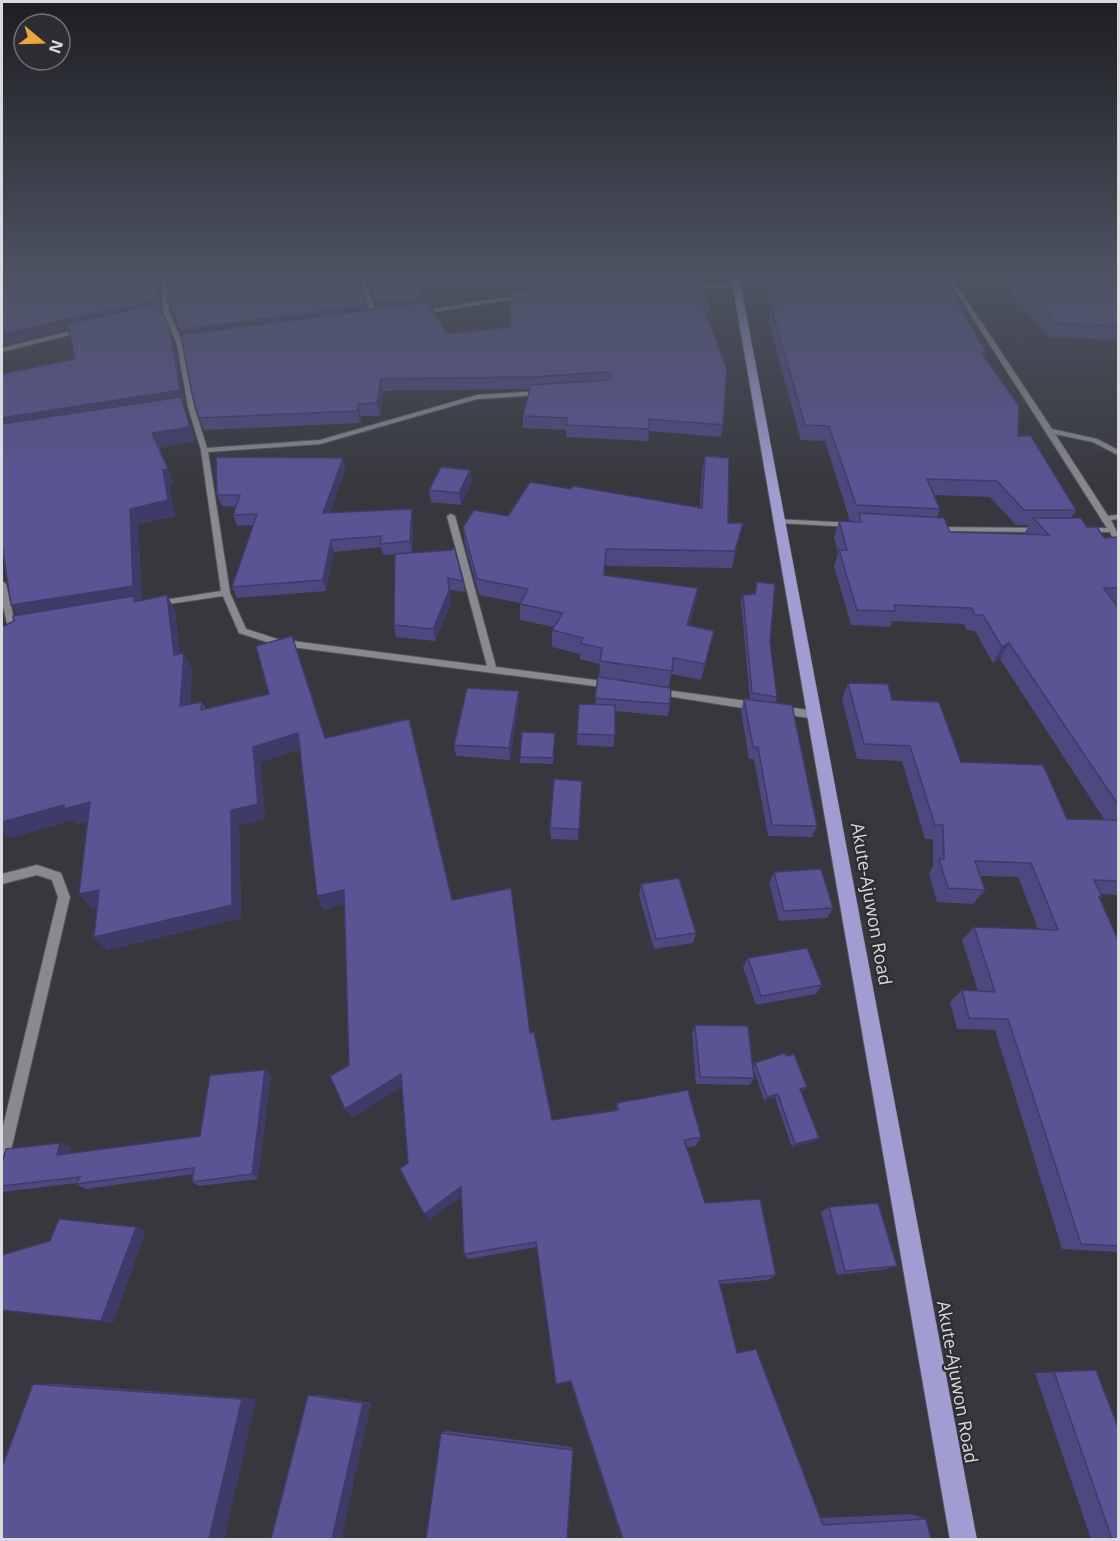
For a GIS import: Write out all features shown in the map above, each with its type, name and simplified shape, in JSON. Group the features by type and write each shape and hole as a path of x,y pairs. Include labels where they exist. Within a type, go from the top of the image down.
{"main road":[{"name":"Akute-Ajuwon Road","path":"748,348 964,1539"}],"street":[{"path":"181,348 191,407 204,450 226,593 242,630 256,637 276,642 492,668 620,687"},
{"path":"995,348 1119,541"},
{"path":"204,450 320,442 477,397 547,392"},
{"path":"180,409 191,407"},
{"path":"1049,431 1095,440 1119,453"},
{"path":"451,516 492,668"},
{"path":"1106,518 1119,517"},
{"path":"778,521 861,525"},
{"path":"920,528 1051,530"},
{"path":"1075,530 1111,530"},
{"path":"2,584 12,628"},
{"path":"147,606 226,593"},
{"path":"2,633 12,628 23,627"},
{"path":"643,690 816,715"},
{"path":"2,879 38,870 57,878 64,897 2,1159"}],"building":[{"path":"73,348 173,348 180,390 2,418 2,374 75,359"},
{"path":"183,348 719,348 727,368 723,425 649,419 649,429 566,425 567,418 523,416 531,385 607,380 612,375 606,372 533,377 381,379 377,403 358,404 357,411 199,418"},
{"path":"783,348 984,348 986,352 981,352 1019,406 1018,436 1031,436 1076,510 1024,510 997,481 927,479 940,509 856,505 829,426 805,425"},
{"path":"181,397 190,427 152,433 168,469 163,470 168,500 130,509 133,586 11,605 2,544 2,424"},
{"path":"705,456 729,458 728,523 743,523 735,551 606,549 604,575 698,588 687,625 714,631 705,664 673,658 672,671 600,661 602,648 580,643 583,638 552,630 563,613 520,604 528,589 477,579 463,527 474,510 508,516 530,482 571,489 573,486 702,508"},
{"path":"216,457 343,458 323,513 412,509 410,541 380,544 381,536 331,540 323,580 232,587 257,514 233,515 240,495 217,495"},
{"path":"441,467 470,470 459,493 429,490"},
{"path":"859,513 944,518 950,532 1049,535 1033,518 1081,518 1087,527 1097,527 1104,538 1119,537 1119,588 1104,588 1119,609 1119,806 1009,643 1002,647 983,615 975,615 972,608 894,605 896,611 857,610 839,550 847,550 839,521 861,522"},
{"path":"454,546 463,581 448,578 449,591 433,629 394,625 395,554 452,550"},
{"path":"757,582 775,584 770,642 777,697 752,693 743,595 755,594"},
{"path":"167,595 174,655 184,653 180,706 202,702 201,710 269,694 256,646 292,636 325,738 409,719 452,900 511,888 530,1033 534,1032 552,1120 618,1110 617,1103 688,1090 701,1137 684,1140 705,1203 760,1199 776,1275 719,1281 737,1353 756,1349 823,1525 926,1519 931,1539 623,1539 571,1381 556,1384 536,1242 464,1254 461,1187 424,1214 400,1169 408,1163 401,1074 345,1109 330,1076 349,1065 344,890 317,896 298,733 253,747 258,804 231,810 232,905 94,937 99,890 79,894 90,802 64,809 64,805 2,822 2,627 14,621 13,616 134,596 134,602"},
{"path":"598,677 671,688 670,704 595,698"},
{"path":"848,683 888,684 892,700 939,702 961,762 1043,765 1067,819 1119,820 1119,881 1094,880 1119,942 1119,1246 1081,1244 1008,1019 969,1018 962,990 995,992 974,927 1058,930 1031,863 975,861 985,890 948,888 939,859 944,859 943,825 935,825 910,746 864,744"},
{"path":"467,688 519,691 509,748 454,745"},
{"path":"744,699 792,705 817,826 772,825 758,747 753,747"},
{"path":"579,704 615,705 615,735 577,734"},
{"path":"522,732 555,733 553,758 520,757"},
{"path":"554,779 582,781 579,829 550,828"},
{"path":"821,869 833,908 784,911 774,872"},
{"path":"679,878 696,933 656,939 641,884"},
{"path":"807,948 822,985 761,996 748,958"},
{"path":"695,1025 748,1026 754,1078 700,1077"},
{"path":"785,1053 786,1056 794,1054 807,1087 800,1089 819,1138 795,1144 778,1094 767,1097 755,1063"},
{"path":"265,1070 252,1174 192,1182 194,1168 76,1184 80,1177 2,1186 2,1163 6,1149 60,1143 57,1155 200,1136 210,1075"},
{"path":"878,1203 897,1266 845,1271 829,1207"},
{"path":"59,1219 136,1227 101,1321 2,1310 2,1255 50,1241"},
{"path":"1096,1370 1119,1430 1119,1539 1112,1539 1054,1372"},
{"path":"33,1384 242,1399 209,1539 2,1539 2,1467"},
{"path":"308,1395 363,1403 332,1539 271,1539"},
{"path":"441,1433 573,1450 567,1539 426,1539"}]}
